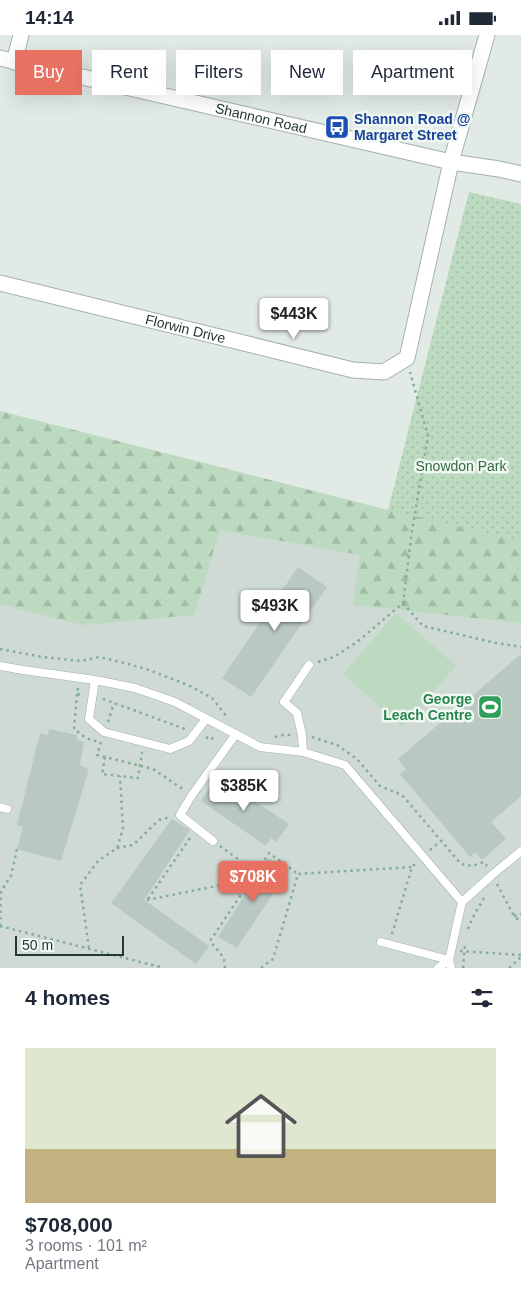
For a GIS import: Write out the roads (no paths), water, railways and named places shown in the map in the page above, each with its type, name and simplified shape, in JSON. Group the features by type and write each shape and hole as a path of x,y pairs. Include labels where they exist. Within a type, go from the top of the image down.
{"street":[{"path":"7,60 21,35"},
{"path":"451,162 487,35"},
{"name":"Shannon Road","path":"7,60 451,162 521,174"},
{"name":"Florwin Drive","path":"0,283 353,370 384,372 406,358 451,162"}],"lane":[{"path":"303,752 302,735 297,713 284,702 310,665"},
{"path":"0,666 135,688 175,702 260,747 303,752 346,765 462,902"},
{"path":"95,680 89,719 104,732 170,749 189,741 206,719"},
{"path":"213,841 180,815 192,795 236,734"},
{"path":"450,964 462,902 521,851"},
{"path":"381,942 450,964"},
{"path":"438,968 450,964"}],"place":[{"name":"Shannon Road @ Margaret Street","path":"337,127"},
{"name":"George Leach Centre","path":"490,707"}],"park label":[{"name":"Snowdon Park","path":"461,466"}]}
